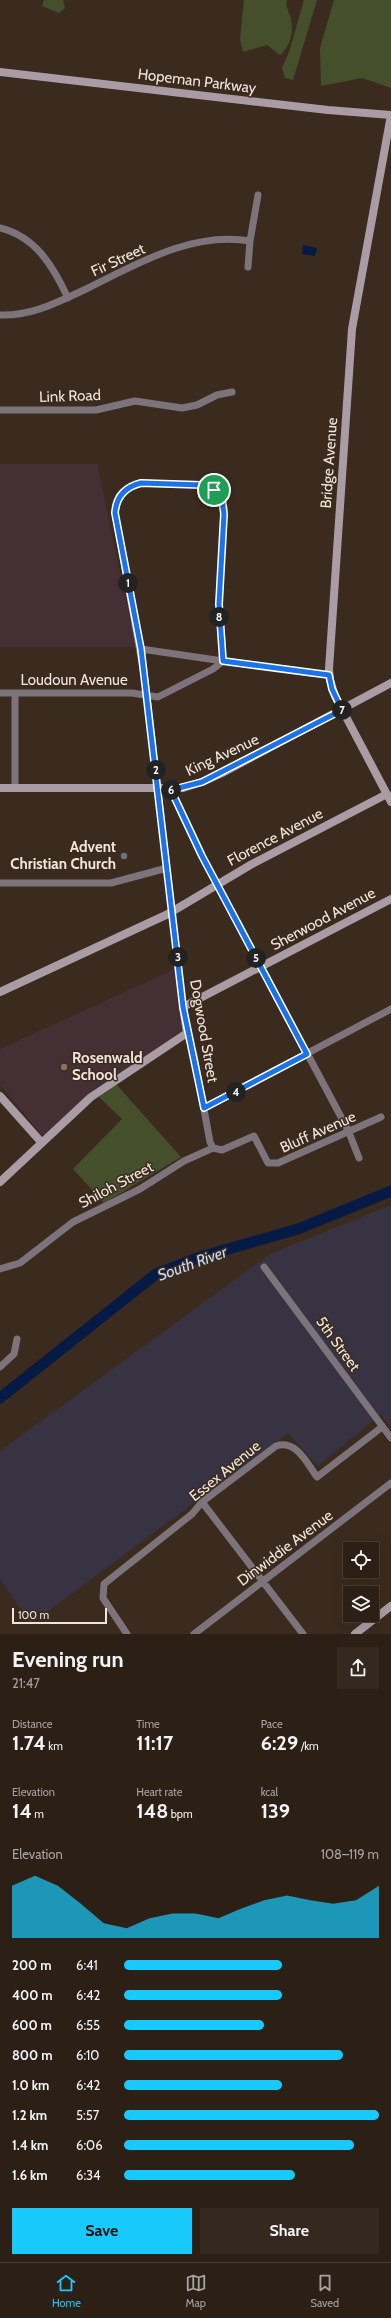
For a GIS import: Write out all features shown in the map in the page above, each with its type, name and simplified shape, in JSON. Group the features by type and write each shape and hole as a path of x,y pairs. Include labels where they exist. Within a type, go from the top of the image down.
{"street":[{"name":"Hopeman Parkway","path":"0,72 328,110 391,115"},
{"name":"Bridge Avenue","path":"391,115 356,306 351,342 329,675 332,689 342,710 389,793 391,802"},
{"path":"248,267 250,240 258,195"},
{"path":"0,228 18,234 38,249 52,266 68,298"},
{"name":"Fir Street","path":"0,315 34,311 68,298 142,263 187,245 216,239 250,240"},
{"name":"Link Road","path":"0,410 96,410 135,401 182,408 197,405 217,395 232,392"},
{"name":"Dogwood Street","path":"204,1108 194,1055 187,1033 183,1007 166,868 159,790 141,649 115,513 117,500 128,488 141,483 202,485 219,495 224,507 219,604 223,661"},
{"path":"141,649 329,675"},
{"name":"Loudoun Avenue","path":"0,692 132,693 155,697 165,695 213,669 223,661"},
{"name":"King Avenue","path":"0,788 171,790 202,782 391,683"},
{"path":"15,693 15,788"},
{"path":"171,790 217,884 348,1130 359,1158"},
{"name":"Florence Avenue","path":"0,992 172,911 217,884 389,793"},
{"path":"0,882 111,884 166,868"},
{"name":"Sherwood Avenue","path":"183,1007 391,899"},
{"path":"213,1148 210,1142 204,1108 391,1009"},
{"path":"0,1182 91,1097 187,1033"},
{"path":"0,1096 42,1143"},
{"name":"Bluff Avenue","path":"213,1148 222,1150 254,1136 268,1163 273,1164 285,1161 348,1130 366,1125 381,1117"},
{"name":"Shiloh Street","path":"0,1269 20,1263 68,1225 140,1189 184,1161 213,1148"},
{"name":"5th Street","path":"264,1267 322,1342 391,1438"},
{"path":"0,1367 14,1354 17,1339"},
{"name":"Essex Avenue","path":"127,1634 110,1611 102,1594 104,1584 192,1514 202,1502 276,1446 286,1444 294,1447 317,1477 382,1427"},
{"name":"Dinwiddie Avenue","path":"194,1634 391,1483"},
{"path":"202,1502 302,1634"},
{"path":"355,1634 391,1606"}],"shaded area":[{"path":"0,464 97,464 136,647 0,647"},
{"name":"Rosenwald School","path":"175,969 185,1032 94,1089 44,1137 0,1085 0,1049"},
{"path":"391,1205 391,1428 381,1414 318,1466 288,1433 31,1624 0,1579 0,1451 270,1254"}],"green space":[{"path":"44,0 63,0 65,8 59,13 42,6"},
{"path":"244,0 287,0 292,29 289,43 280,55 267,45 243,52 240,40"},
{"path":"304,0 317,0 293,80 285,78 282,68 289,52"},
{"path":"334,0 391,0 391,88 362,78 321,86 320,48"},
{"path":"116,1084 181,1157 104,1203 73,1169 122,1119 99,1097"}],"water":[{"path":"303,245 317,248 315,256 302,254"}],"waterway":[{"name":"South River","path":"0,1398 156,1274 197,1258 298,1229 391,1191"}],"place":[{"name":"Advent Christian Church","path":"124,856"},
{"name":"Rosenwald School","path":"64,1067"}],"route":[{"path":"136,484 202,485 214,490 222,499 224,507 219,604 223,661 300,673 329,675 332,689 342,710 224,772 196,785 171,790 202,856 307,1054 204,1108 193,1049 187,1033 183,1007 176,935 166,868 159,790 141,649 115,513 119,496 128,488 136,484"}]}
